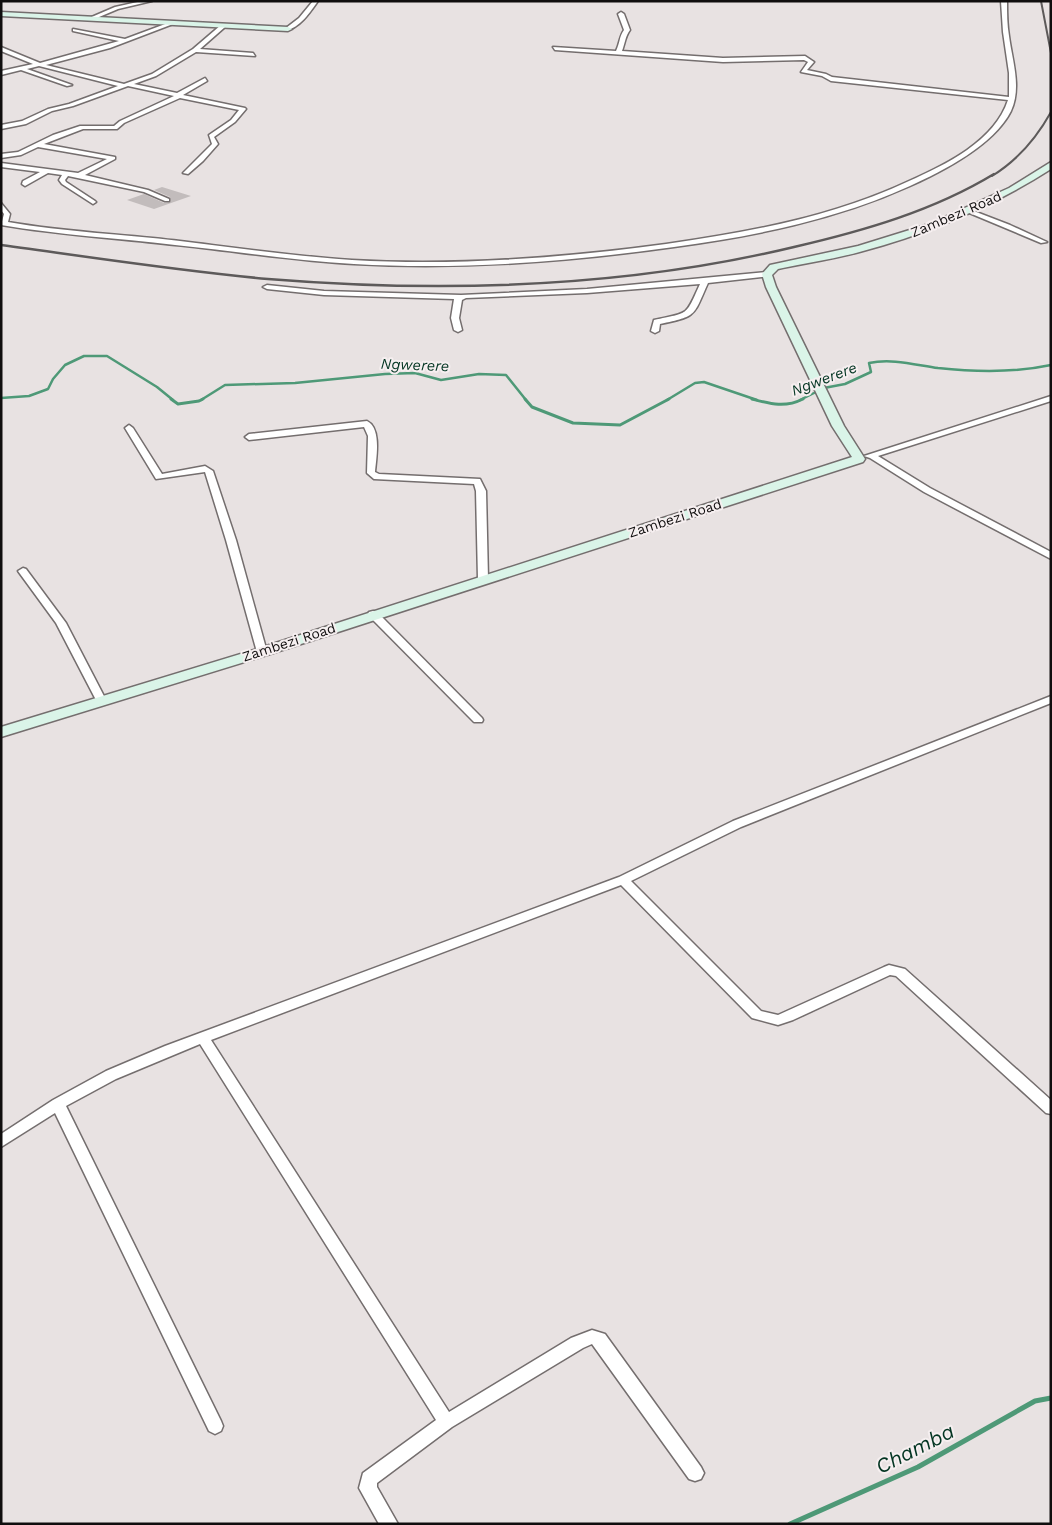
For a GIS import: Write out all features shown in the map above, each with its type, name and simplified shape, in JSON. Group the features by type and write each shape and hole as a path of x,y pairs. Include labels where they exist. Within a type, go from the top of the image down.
{"main road":[{"path":"1,14 288,29"},
{"name":"Zambezi Road","path":"767,274 774,268 860,249 907,235 969,211 1012,190 1051,166"},
{"path":"767,274 771,287 838,426 865,457"},
{"name":"Zambezi Road","path":"1,732 262,652 373,614 865,457"}],"street":[{"path":"68,33 117,8 150,1"},
{"path":"288,29 301,19 316,1"},
{"path":"1,205 7,214 2,223 55,231 147,239 300,258 378,263 492,262 628,251 708,241 766,230 821,217 876,198 933,172 990,133 1006,114 1014,88 1005,34 1004,1"},
{"path":"618,53 622,45 622,37 627,30 621,14"},
{"path":"1,73 40,65 127,41 170,24"},
{"path":"1,127 24,123 55,109 127,86 166,68 196,50 223,26"},
{"path":"75,30 127,41"},
{"path":"555,48 728,60 805,58 811,60 803,71 824,75 831,80 1011,99"},
{"path":"1,49 40,65 127,86 243,110 233,121 211,136 215,144 186,173"},
{"path":"196,50 253,55"},
{"path":"20,69 70,85"},
{"path":"1,156 15,155 55,136 86,126 115,128 122,122 178,96 205,80"},
{"path":"38,145 114,158 78,176"},
{"path":"1,164 78,176 146,191 166,200"},
{"path":"25,184 24,182 48,171"},
{"path":"66,175 62,180 64,183 93,202"},
{"path":"969,211 1043,242"},
{"path":"267,287 324,293 461,297 541,294 705,281 767,274"},
{"path":"655,331 657,322 683,317 691,312 705,281"},
{"path":"458,330 455,318 458,298 461,297"},
{"path":"865,457 1051,398"},
{"path":"249,437 367,424 372,436 371,473 377,476 477,480 481,491 483,579"},
{"path":"129,428 159,477 205,469 209,471 231,540 262,652"},
{"path":"865,457 1051,556"},
{"path":"22,571 61,623 101,700"},
{"path":"373,614 478,720"},
{"path":"1,1142 58,1104 111,1075 202,1038 624,880 737,824 1051,699"},
{"path":"624,880 757,1015 778,1020 788,1017 889,970 900,972 1051,1109"},
{"path":"202,1038 446,1422"},
{"path":"58,1104 215,1426"},
{"path":"389,1524 368,1488 369,1480 446,1422 577,1343 592,1337 599,1339 695,1473"}],"building":[{"path":"162,187 191,196 154,209 127,200 144,194 164,203 170,202 170,197 154,190"}],"waterway":[{"name":"Ngwerere","path":"1,398 29,396 48,389 53,379 65,365 84,356 107,356 157,387 173,400"},
{"name":"Ngwerere","path":"800,400 824,388 845,384 871,372 869,363 886,361 938,368 981,371 1009,371 1051,365"},
{"name":"Ngwerere","path":"201,400 225,385 295,383 415,373 441,380 479,374 506,375 526,400"},
{"name":"Ngwerere","path":"667,400 695,383 704,382 757,400"},
{"name":"Ngwerere","path":"171,399 178,404 201,400"},
{"name":"Ngwerere","path":"525,399 532,407 573,423 620,425 669,399"},
{"name":"Ngwerere","path":"752,399 772,404 784,404 803,399"},
{"name":"Chamba","path":"790,1524 918,1467 1035,1401 1051,1398"}],"railway":[{"path":"1041,1 1051,53"},
{"path":"992,176 1026,148 1051,112"},
{"path":"1,245 168,268 268,279 400,286 532,284 599,279 665,271 730,261 794,247 872,227 922,209 947,199 994,174"}]}
